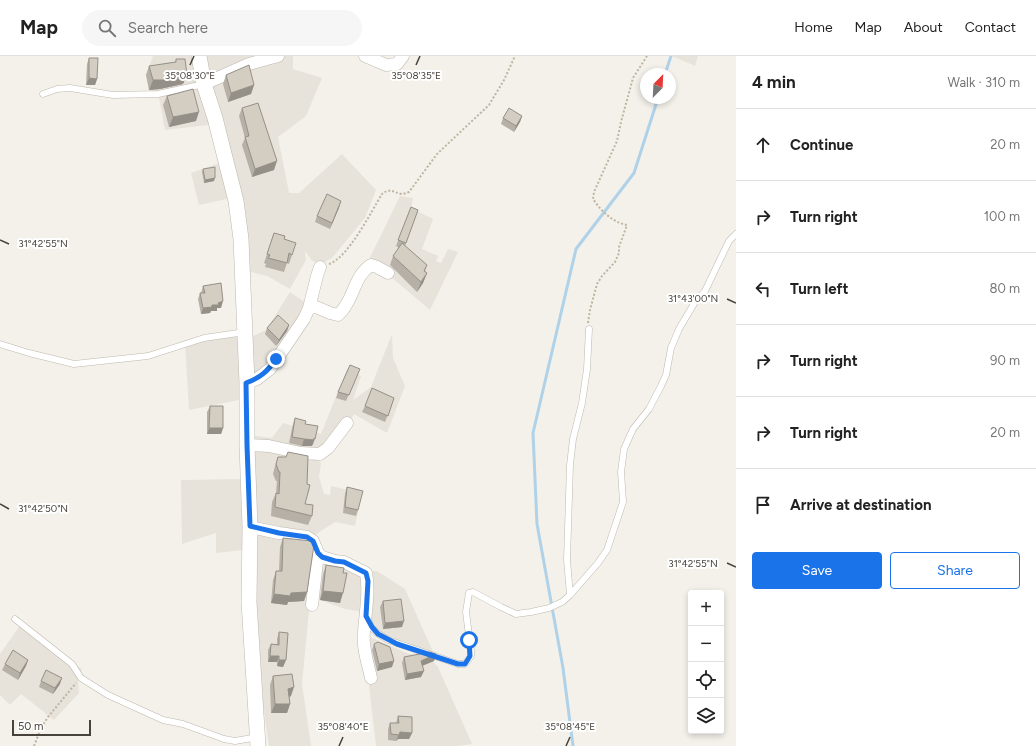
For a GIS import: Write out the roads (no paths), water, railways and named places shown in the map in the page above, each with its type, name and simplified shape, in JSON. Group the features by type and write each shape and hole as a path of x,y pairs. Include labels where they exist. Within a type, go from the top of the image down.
{"street":[{"path":"199,56 204,84 215,118 236,201 241,239 250,526 249,602 258,741"},
{"path":"204,84 249,64 278,56"},
{"path":"365,56 386,65 396,64 403,56"},
{"path":"310,308 316,307 338,315 346,305 358,278 364,270 371,265 388,273"},
{"path":"246,383 257,379 270,369 304,319 310,308 320,267"},
{"path":"247,445 269,446 301,453 320,454 328,448 347,423"},
{"path":"250,526 279,533 307,537 313,541 318,553 312,605"},
{"path":"318,553 328,560 344,562 366,573 368,581 366,616 363,634 371,678"}],"lane":[{"path":"43,94 57,89 70,88 113,95 158,94 204,84"},
{"path":"366,616 378,634 388,640 458,664 465,664 471,651 466,612 469,593 473,592 516,614 549,608 562,602 570,595 598,563 607,550 623,502 621,472 624,449 633,429 649,409 661,386 666,375 671,348 679,329 695,302 705,291 729,241 736,234"},
{"path":"570,595 567,560 570,465 573,439 582,403 587,369 589,327"},
{"path":"0,344 74,364 148,356 204,338 245,332"},
{"path":"15,620 72,664 81,678 108,695 163,720 183,724 224,739 258,741"}],"waterway":[{"path":"667,68 671,56"},
{"path":"573,746 563,668 537,524 533,433 576,249 634,173 656,104"}]}
